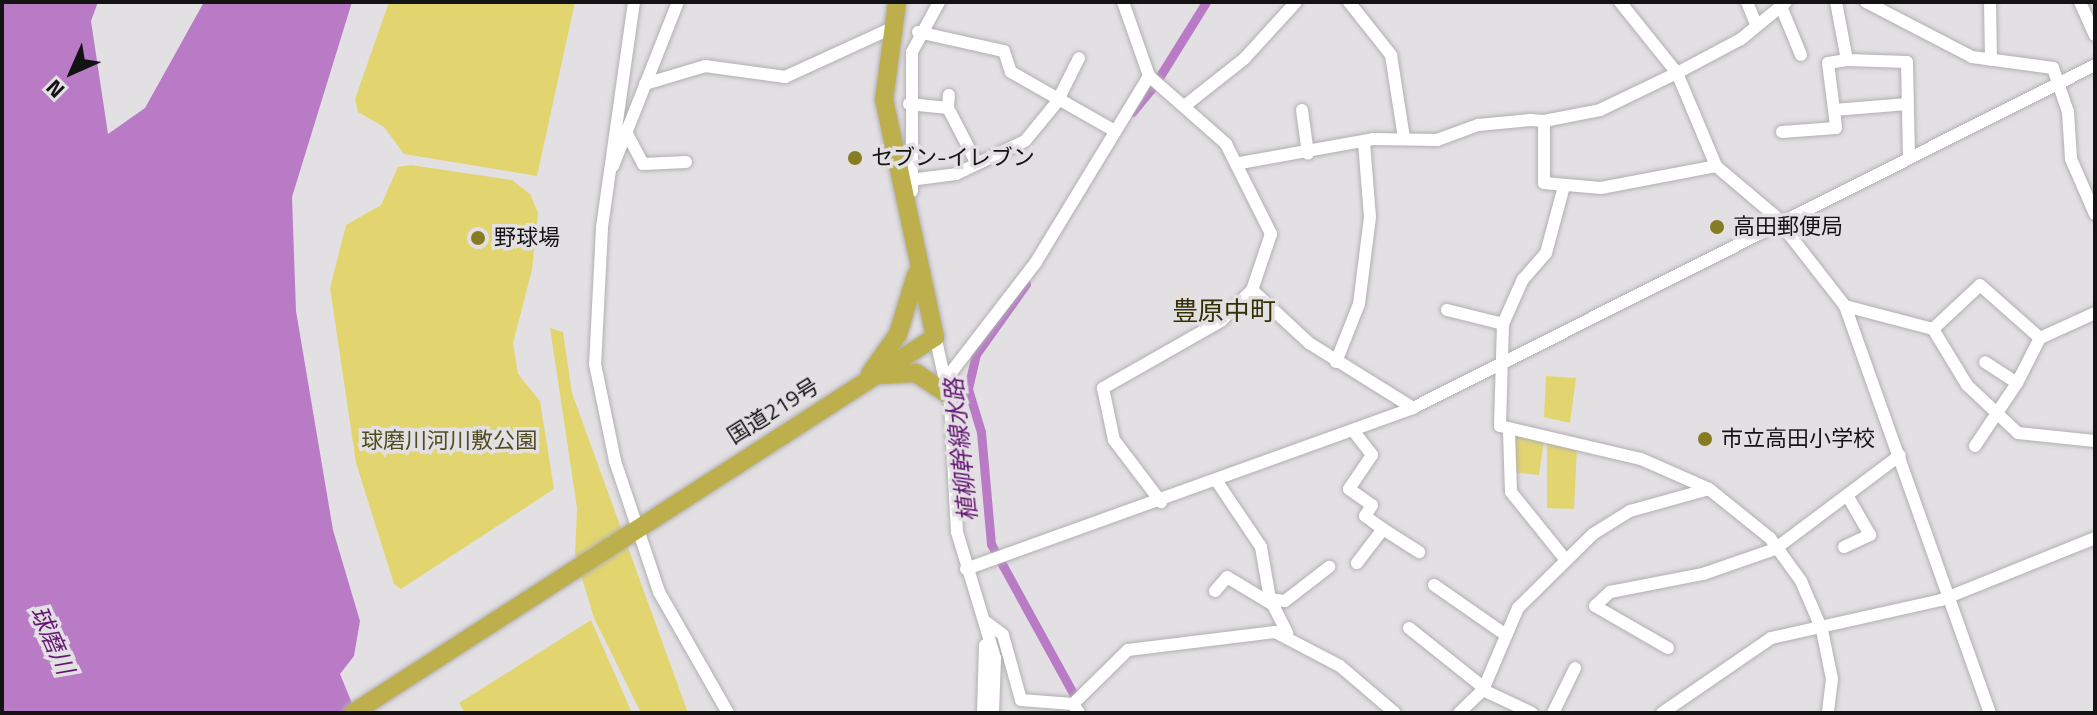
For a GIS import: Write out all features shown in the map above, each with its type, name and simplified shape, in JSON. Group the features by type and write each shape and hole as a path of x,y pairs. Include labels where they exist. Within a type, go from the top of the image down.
{"highway":[{"path":"897,2 884,100 917,268 935,337"},
{"path":"866,379 898,334 917,268"},
{"name":"国道219号","path":"353,713 712,477 935,337"},
{"path":"866,379 916,373 948,387"}],"street":[{"path":"634,2 608,177 595,364 615,461 640,525 659,592 728,713"},
{"path":"608,177 678,2"},
{"path":"939,2 918,32 909,104 910,180 935,337 948,387 957,532 995,658 993,713"},
{"path":"1123,2 1149,76 1187,104 1240,163 1271,234 1252,290 1217,324 1103,388 1114,440 1161,502"},
{"path":"1187,104 1244,59 1296,2"},
{"path":"1349,2 1391,55 1404,138"},
{"path":"1620,2 1677,73 1716,166 1778,223 1845,306 1990,713"},
{"path":"1747,2 1756,24"},
{"path":"1835,2 1847,60"},
{"path":"1866,2 1991,60 2050,66 2058,84 2071,159 2095,214"},
{"path":"1990,2 1991,60"},
{"path":"2080,2 2095,35"},
{"path":"1240,163 1308,154 1364,142 1404,138 1437,140 1478,125 1544,121 1600,110 1677,73 1756,24 1783,3 1801,55"},
{"path":"645,84 705,66 785,77 892,28"},
{"path":"918,32 1004,51 1011,72 1057,102 1115,131"},
{"path":"910,180 956,174 975,160 1025,141 1057,102 1079,58"},
{"path":"1782,132 1836,128 1828,63 1847,60 1907,62 1909,157"},
{"path":"966,569 1218,483 1355,433 1413,408 2092,66 2095,81"},
{"path":"948,387 1036,262 1149,76"},
{"path":"909,104 948,102 975,160"},
{"path":"1834,110 1908,104"},
{"path":"1302,110 1308,154"},
{"path":"1544,121 1541,178 1564,186 1601,188 1716,166"},
{"path":"625,130 643,164 686,162"},
{"path":"1336,362 1359,304 1370,217 1364,142"},
{"path":"1564,186 1546,253 1523,279 1503,324 1499,365 1500,426 1509,432 1641,459 1709,489 1775,549 1801,581 1820,625 1832,679 1828,713"},
{"path":"1933,329 1980,285 2040,338"},
{"path":"1252,290 1336,362 1413,408"},
{"path":"1845,306 1933,329 1967,385 1997,416 2026,436 2095,441"},
{"path":"1447,310 1503,324"},
{"path":"1975,446 2017,383 2040,338 2095,313"},
{"path":"1985,362 2017,383"},
{"path":"1509,432 1511,492 1565,559"},
{"path":"1355,433 1372,455 1349,489 1372,505 1365,516 1419,552"},
{"path":"1668,648 1595,606 1610,592 1703,574 1775,549 1900,455"},
{"path":"1218,483 1261,547 1271,601 1287,633 1395,713"},
{"path":"1459,713 1483,688 1518,608 1565,559 1630,511 1709,489"},
{"path":"1844,547 1870,535 1847,495"},
{"path":"1357,563 1383,529"},
{"path":"1662,713 1771,638 1947,598 2095,538"},
{"path":"1215,591 1227,577 1271,601 1285,601 1329,567"},
{"path":"1434,585 1506,635"},
{"path":"977,600 987,666 983,713"},
{"path":"986,622 1003,635 1021,700 1076,708 1128,650 1287,633"},
{"path":"1409,628 1483,688 1532,713"},
{"path":"1553,713 1575,668"}],"green space":[{"path":"389,2 575,2 537,176 404,154 384,127 358,112 355,99"},
{"name":"球磨川河川敷公園","path":"411,165 512,180 530,194 538,213 532,270 513,343 518,374 540,401 554,489 401,589 394,584 356,463 330,288 346,225 381,205 398,167"},
{"path":"550,328 563,332 572,393 688,713 641,713 594,618 575,555 577,508"},
{"path":"1546,376 1576,378 1570,423 1544,417"},
{"path":"1511,434 1544,440 1539,475 1511,472"},
{"path":"1547,441 1577,447 1574,509 1547,508"},
{"path":"591,620 632,713 465,713 459,703"}],"water":[{"name":"球磨川","path":"2,2 98,2 91,21 108,134 145,108 204,2 352,2 292,197 296,311 333,530 360,621 354,656 340,674 356,713 2,713"}],"waterway":[{"name":"植柳幹線水路","path":"1160,76 1206,2"},
{"name":"植柳幹線水路","path":"1132,112 1153,87"},
{"name":"植柳幹線水路","path":"1026,284 976,354 968,389 981,432 991,544 1075,697"}],"place":[{"name":"セブン-イレブン","path":"855,158"},
{"name":"高田郵便局","path":"1717,227"},
{"name":"野球場","path":"478,238"},
{"name":"市立高田小学校","path":"1705,439"}],"district":[{"name":"豊原中町","path":"1224,311"}]}
